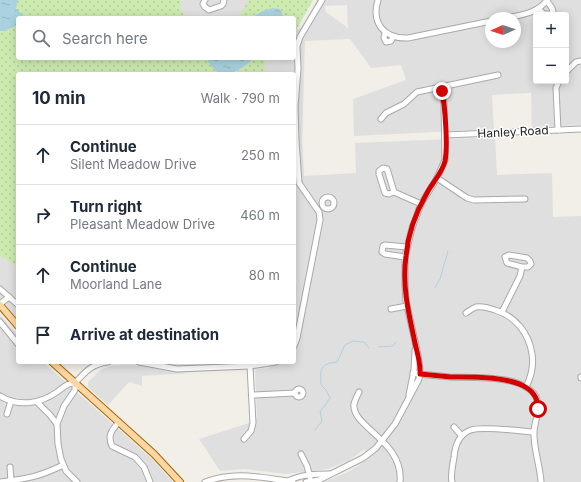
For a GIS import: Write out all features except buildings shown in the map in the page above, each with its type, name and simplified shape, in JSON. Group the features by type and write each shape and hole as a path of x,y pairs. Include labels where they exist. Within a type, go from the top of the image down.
{"main road":[{"path":"0,304 16,324"},
{"path":"54,364 159,458 180,482"}],"street":[{"path":"205,0 203,4 209,10 220,6 223,4 224,0"},
{"path":"296,94 298,69 297,46 300,37 322,0"},
{"path":"378,0 376,7 379,24 385,32 394,37 408,38 485,22"},
{"path":"521,15 538,9 547,1 553,12 550,14 544,14 538,9"},
{"path":"569,69 576,62 581,61"},
{"path":"380,119 386,113 404,104 417,92 498,75"},
{"path":"558,84 556,88 558,130"},
{"path":"301,454 310,475 309,482 319,480 363,458 376,448 395,424 419,379 420,369 407,306 405,285 406,257 412,228 421,204 437,178 445,160 446,135 444,97 441,86"},
{"name":"Hanley Road","path":"446,135 581,129"},
{"path":"296,141 299,183 319,212 320,220 296,341"},
{"path":"394,192 387,169 383,168 379,171 379,174 385,193 389,194 394,192 421,204"},
{"path":"437,178 467,198 474,200 525,199"},
{"path":"316,208 322,206"},
{"path":"406,257 385,254 382,252 382,246 407,247"},
{"path":"509,255 529,260 531,264 530,266 526,268 522,267 507,263 506,257 509,255"},
{"path":"502,312 520,276 522,267"},
{"path":"0,289 16,303"},
{"path":"0,304 9,297"},
{"path":"391,309 407,306"},
{"path":"466,313 475,307 489,308 502,312 515,321 521,328 529,340 533,360 532,369 526,387"},
{"path":"0,322 16,342"},
{"path":"409,398 416,348"},
{"path":"77,482 66,471 63,465 58,444 57,424 64,406 75,390 75,383 86,371 97,364"},
{"path":"150,364 178,369 250,366 263,364"},
{"path":"244,439 251,431 253,423 250,366"},
{"path":"413,373 504,380 526,387 536,398 538,403 534,432 534,447 540,468 541,482"},
{"path":"0,396 12,401 37,402 56,393 67,383 75,383"},
{"path":"359,392 354,404 356,415 388,446 397,460 400,482"},
{"path":"252,395 295,393"},
{"path":"7,414 12,401"},
{"path":"37,402 57,424"},
{"path":"119,422 110,432 109,437 112,446 135,457 144,467 150,482"},
{"path":"454,427 462,436"},
{"path":"452,482 455,446 462,436 471,430 486,429 534,432"},
{"path":"0,482 29,479 46,474 63,465"},
{"path":"10,467 11,481"},
{"path":"205,482 226,476 240,475 291,481 294,478 310,475 332,474"}],"shaded area":[{"path":"182,0 256,0 249,16 179,16 174,10"},
{"path":"317,0 581,0 581,125 532,127 531,93 492,95 494,129 354,136 353,99 406,80 401,65 371,68 350,39 305,41 302,140 304,176 356,173 355,143 495,137 497,175 552,173 553,217 581,216 581,482 323,482 348,472 367,460 365,449 348,461 328,469 286,474 244,469 220,471 199,439 249,423 257,418 255,371 258,369 270,368 268,364 296,364 296,72 254,72 256,60 296,60 296,29 300,29","holes":["347,5 348,28 326,12 325,6"]},
{"path":"0,252 16,266 16,318 0,298"},
{"path":"0,314 16,334 16,364 45,364 152,459 173,482 0,482"},
{"path":"128,365 190,373 142,376 142,386 129,382 108,405 88,387 88,382 102,369 111,366"}],"green space":[{"path":"0,0 181,0 180,8 185,16 16,16 16,60 208,60 219,72 16,72 16,266 0,256"},
{"path":"248,0 313,0 296,30 296,16 283,16 280,9 253,16 238,16"},
{"path":"252,60 265,60 264,72 236,72"}],"water":[{"path":"0,0 18,0 16,9 24,16 16,16 16,26 4,31 0,31"},
{"path":"273,8 280,9 283,16 254,16 265,10"},
{"path":"207,60 252,60 236,72 217,72"}],"waterway":[{"path":"435,288 440,279 448,251"},
{"path":"315,430 322,421 320,412 330,398 326,390 321,385 322,368 327,364 337,362 345,345 353,341 364,342 369,348"},
{"path":"379,347 393,346 396,342"}],"route":[{"path":"442,91 444,97 446,135 445,160 442,169 421,204 412,228 406,257 405,285 407,306 418,355 420,374 485,378 504,380 518,384 526,387 532,392 538,403 538,409"}]}
